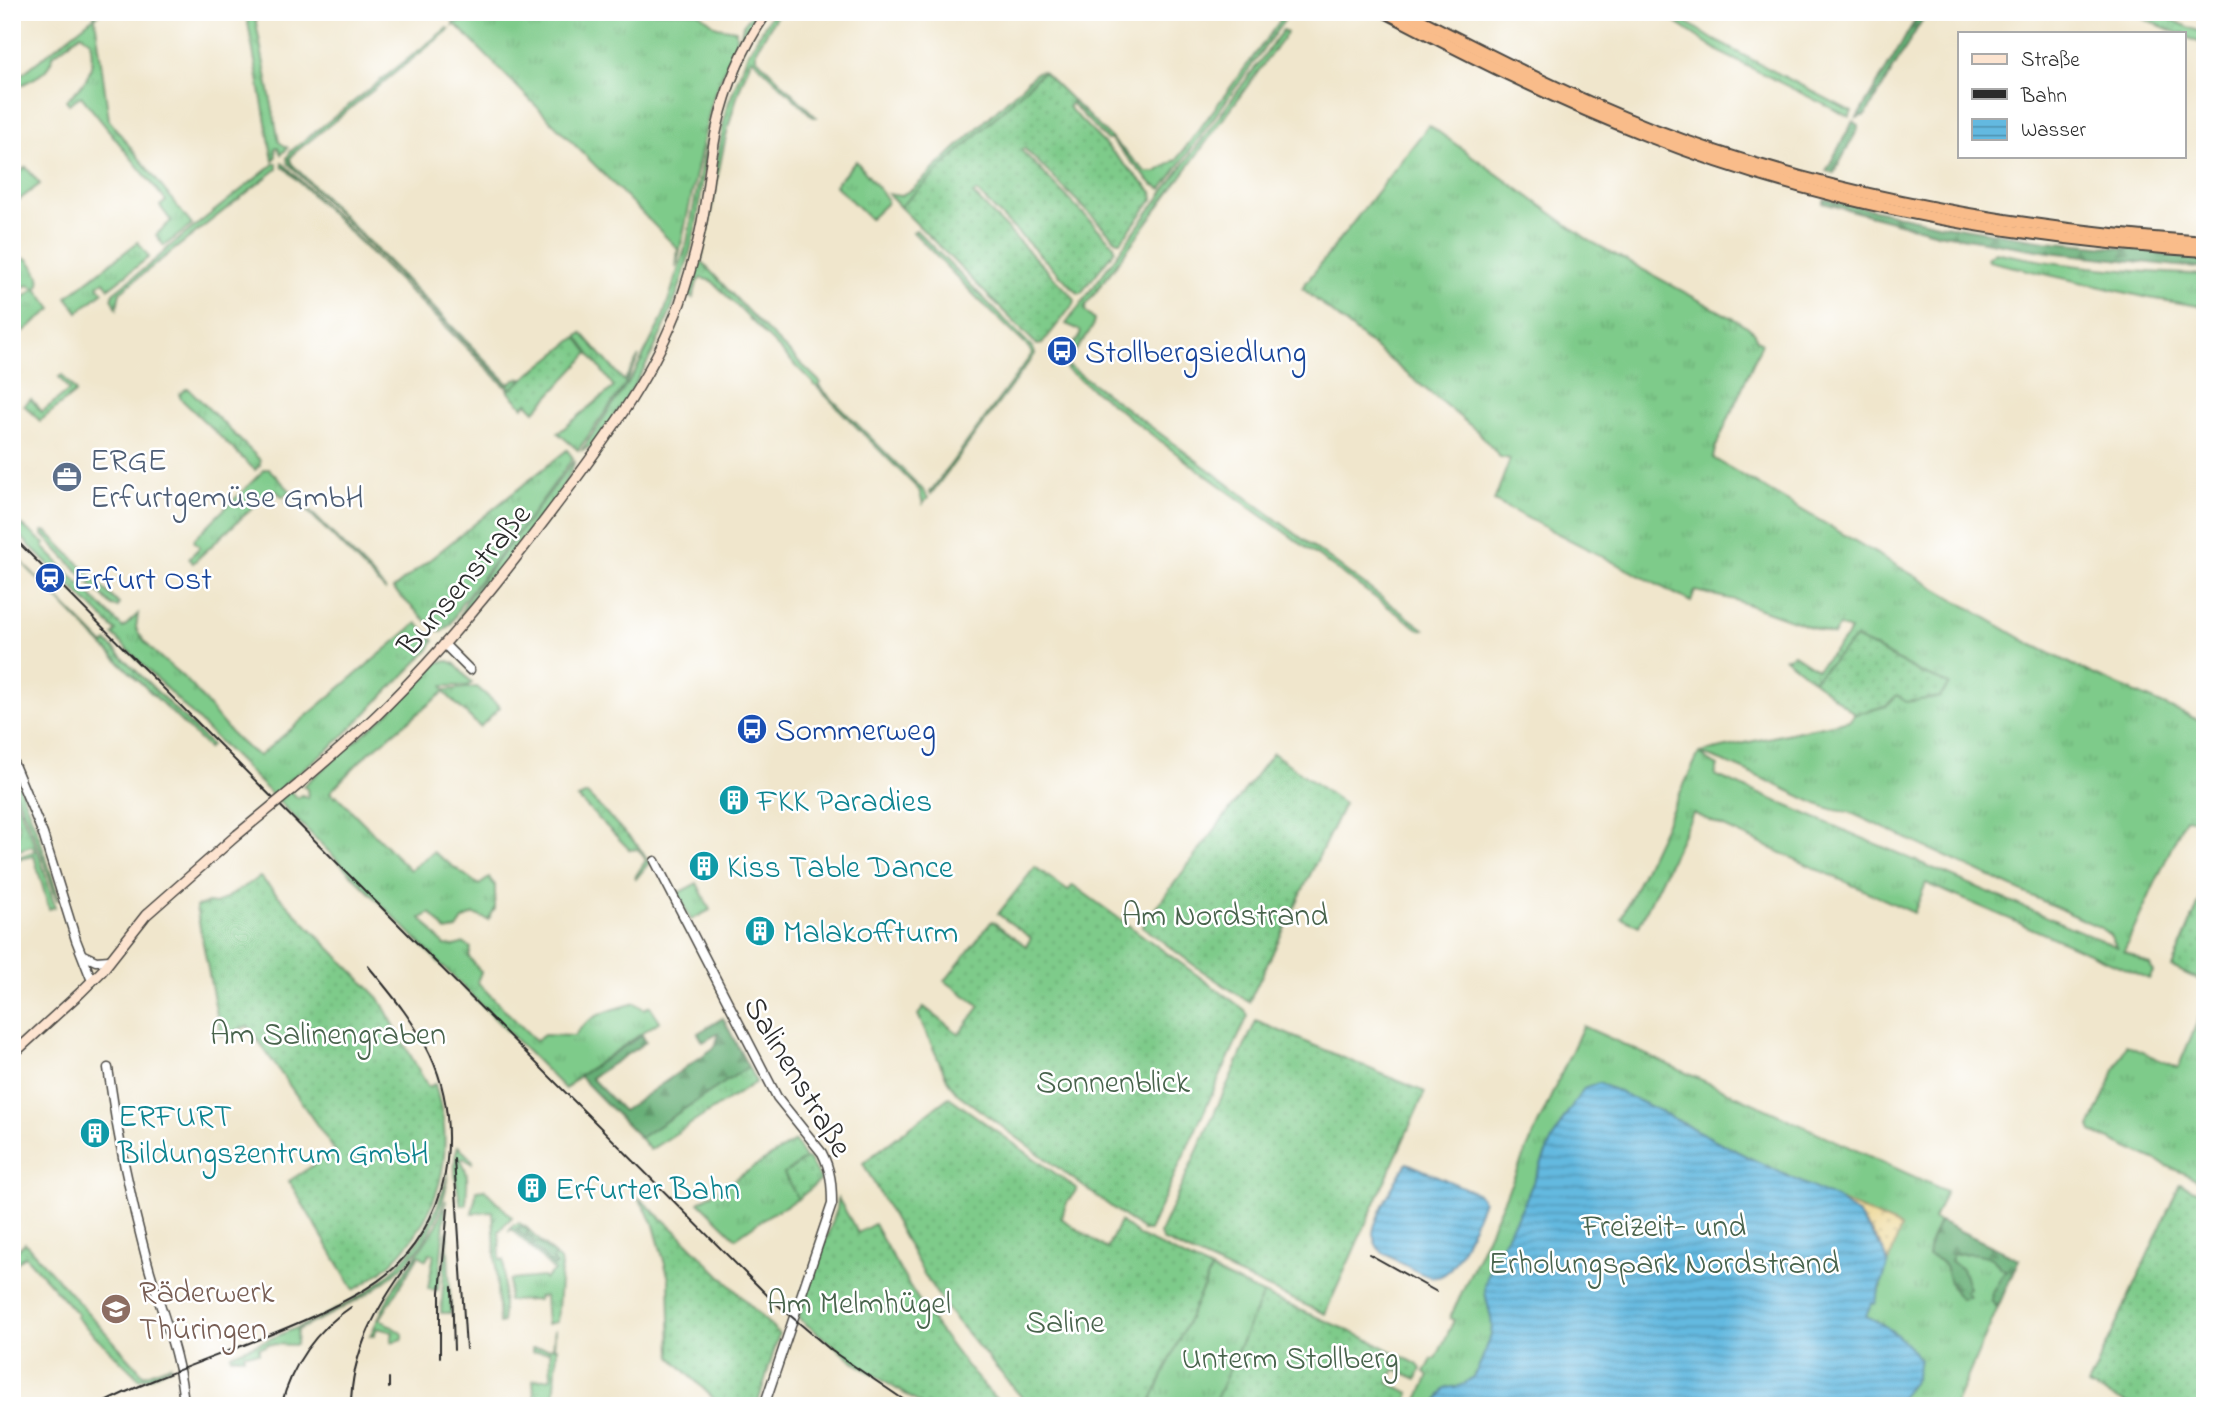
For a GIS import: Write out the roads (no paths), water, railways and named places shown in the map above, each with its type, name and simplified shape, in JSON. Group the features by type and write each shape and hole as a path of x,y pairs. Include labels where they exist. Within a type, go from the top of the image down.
{"highway":[{"path":"1385,12 1517,79 1596,115 1695,153 1772,178 1881,207 1986,227 2050,237 2205,251"},
{"path":"1405,12 1535,78 1599,107 1774,170 1883,198 1969,215 2106,233 2205,242"}],"main road":[{"name":"Bunsenstraße","path":"12,1055 92,981 146,915 178,885 379,713 444,644 516,558 619,419 653,361 679,306 695,255 716,130 723,106 740,61 767,12"}],"street":[{"path":"444,644 470,670"},
{"path":"12,760 43,834 92,981"},
{"name":"Salinenstraße","path":"654,861 777,1097 822,1153 829,1170 832,1204 764,1406"},
{"path":"81,953 96,961 109,960"},
{"path":"108,1068 124,1165 137,1223 181,1371 184,1406"}],"water":[{"name":"Freizeit- und Erholungspark Nordstrand","path":"1599,1083 1839,1200 1859,1216 1885,1253 1888,1264 1875,1304 1872,1303 1866,1316 1896,1334 1920,1360 1915,1379 1894,1406 1435,1406 1446,1388 1466,1383 1477,1370 1492,1327 1485,1288 1490,1268 1566,1115 1585,1087"},
{"path":"1407,1163 1479,1194 1483,1201 1457,1259 1446,1273 1439,1276 1426,1275 1389,1256 1378,1248 1373,1237 1381,1210"}],"railway":[{"path":"12,536 772,1300 832,1351 913,1406"},
{"path":"97,1406 151,1381 291,1326 348,1299 377,1282 394,1268 414,1245 430,1218 445,1175 448,1130 445,1103 430,1054 418,1032 368,966"},
{"path":"454,1159 466,1349"},
{"path":"440,1357 440,1292 448,1208"},
{"path":"1369,1254 1437,1292"},
{"path":"351,1406 356,1367 368,1330 409,1263"},
{"path":"452,1287 454,1350"},
{"path":"281,1406 298,1363 307,1350 326,1327 351,1307"},
{"path":"389,1378 389,1388"}],"place":[{"name":"Stollbergsiedlung","path":"1062,351"},
{"name":"ERGE Erfurtgemüse GmbH","path":"67,477"},
{"name":"Erfurt Ost","path":"50,578"},
{"name":"Sommerweg","path":"752,729"},
{"name":"FKK Paradies","path":"734,800"},
{"name":"Kiss Table Dance","path":"704,866"},
{"name":"Malakoffturm","path":"760,931"},
{"name":"ERFURT Bildungszentrum GmbH","path":"95,1133"},
{"name":"Erfurter Bahn","path":"532,1188"},
{"name":"Räderwerk Thüringen","path":"116,1309"}],"park label":[{"name":"Am Nordstrand","path":"1225,914"},
{"name":"Am Salinengraben","path":"328,1033"},
{"name":"Sonnenblick","path":"1113,1081"},
{"name":"Am Melmhügel","path":"859,1302"},
{"name":"Saline","path":"1065,1321"},
{"name":"Unterm Stollberg","path":"1290,1357"}]}
